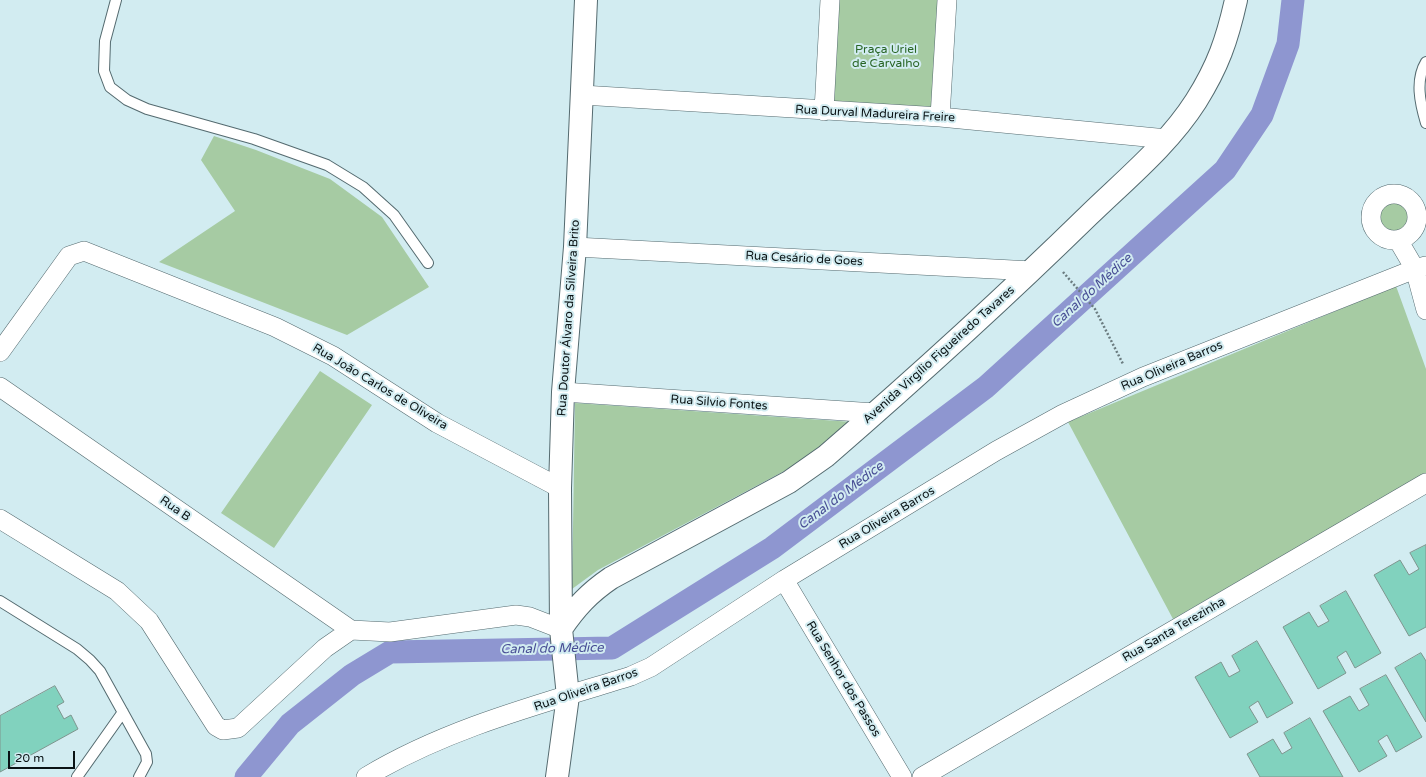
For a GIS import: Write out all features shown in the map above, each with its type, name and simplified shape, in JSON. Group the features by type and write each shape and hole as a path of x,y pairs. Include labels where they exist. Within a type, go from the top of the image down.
{"street":[{"name":"Rua Doutor Álvaro da Silveira Brito","path":"557,777 567,692 562,632 560,488 563,392 575,247 586,0"},
{"path":"824,111 830,0"},
{"path":"940,117 946,0"},
{"name":"Avenida Virgílio Figueiredo Tavares","path":"562,632 574,609 590,592 611,578 789,482 826,456 1032,271 1167,139 1195,102 1214,69 1228,37 1236,0"},
{"name":"Rua Durval Madureira Freire","path":"582,95 940,117 1167,139"},
{"path":"1398,240 1420,267 1426,310"},
{"name":"Rua Cesário de Goes","path":"575,247 1032,271"},
{"name":"Rua João Carlos de Oliveira","path":"0,352 69,256 84,251 275,327 333,356 437,423 560,488"},
{"name":"Rua Oliveira Barros","path":"366,777 396,758 449,735 567,692 631,676 651,667 784,580 996,452 1063,414 1132,382 1420,267"},
{"name":"Rua B","path":"0,387 351,630"},
{"name":"Rua Silvio Fontes","path":"563,392 875,413"},
{"name":"Rua Santa Terezinha","path":"922,777 1426,483"},
{"path":"0,519 117,591 149,621 216,726 224,730 238,728 325,648 351,630 397,632 516,615 530,617 562,632"},
{"name":"Rua Senhor dos Passos","path":"784,580 902,777"}],"lane":[{"path":"116,0 105,41 104,71 110,87 127,100 147,109 254,139 327,164 363,187 394,215 428,264"},
{"path":"1426,62 1420,71 1419,89 1426,123"},
{"path":"0,601 77,649 90,660 100,672 146,754 147,762 139,777"},
{"path":"77,777 123,712"}],"path":[{"path":"1058,266 1095,309 1132,382"}],"green space":[{"name":"Praça Uriel de Carvalho","path":"830,0 947,0 940,117 824,111"},
{"path":"214,136 256,150 330,179 382,217 429,287 347,335 159,262 235,211 201,160"},
{"path":"1393,203 1402,204 1408,215 1407,229 1395,233 1385,230 1379,219 1382,207"},
{"path":"1396,286 1426,369 1426,473 1173,619 1068,422"},
{"path":"320,371 372,405 274,548 221,513"},
{"path":"575,403 853,422 820,452 598,570 572,589"}],"building":[{"path":"1426,545 1426,627 1409,636 1374,575 1400,560 1409,575 1419,569 1410,553"},
{"path":"1346,591 1381,653 1355,668 1346,651 1337,657 1346,673 1318,689 1283,627 1309,612 1318,627 1329,621 1320,606"},
{"path":"1257,641 1293,703 1267,718 1258,701 1249,707 1258,722 1230,738 1195,677 1221,662 1229,677 1240,671 1232,656"},
{"path":"1421,653 1426,661 1426,722 1395,668"},
{"path":"1386,675 1422,737 1396,752 1387,735 1378,741 1387,756 1359,772 1323,711 1350,696 1359,711 1369,705 1360,689"},
{"path":"55,686 64,702 57,706 64,719 71,715 78,729 0,772 0,716"},
{"path":"1310,718 1343,777 1260,777 1247,754 1273,739 1282,754 1292,748 1284,733"}],"waterway":[{"name":"Canal do Médice","path":"246,777 290,724 352,675 390,652 612,648 772,548 986,387 1225,170 1262,115 1288,44 1293,0"}]}
